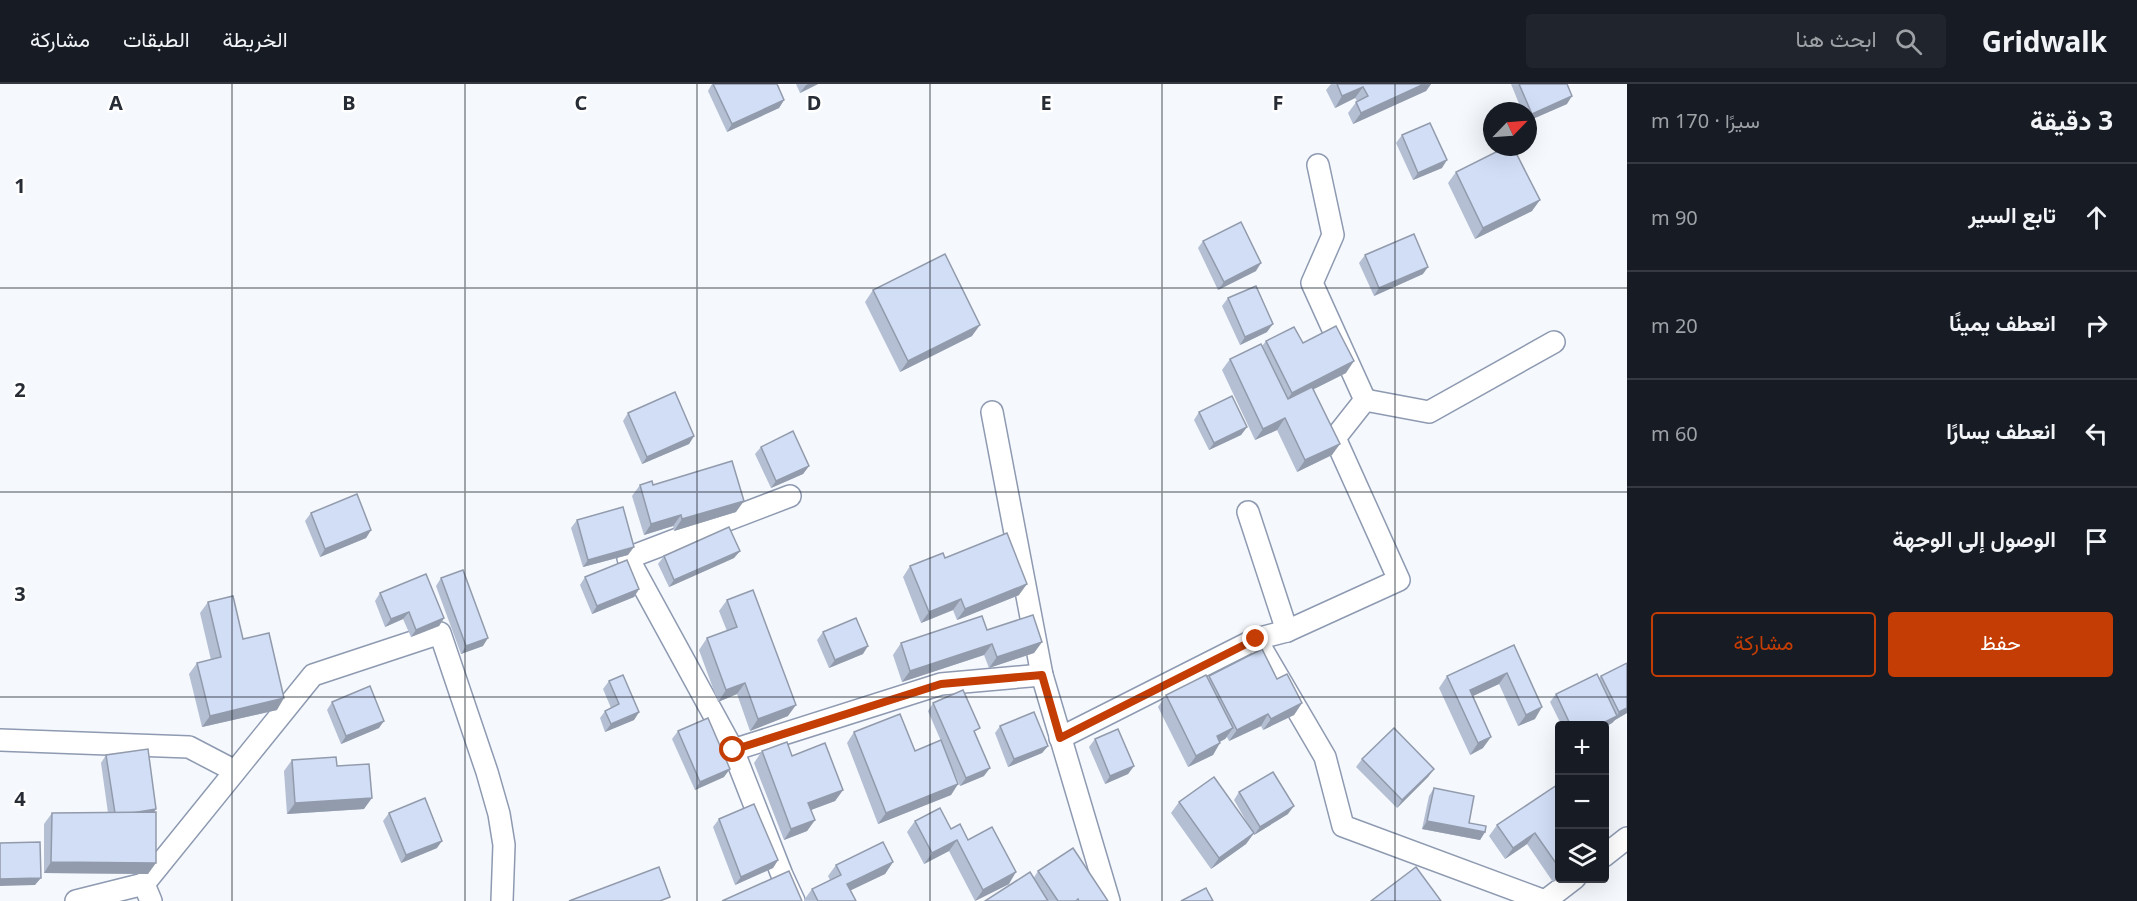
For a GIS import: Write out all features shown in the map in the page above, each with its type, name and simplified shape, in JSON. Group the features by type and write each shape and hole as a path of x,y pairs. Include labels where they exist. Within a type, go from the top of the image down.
{"street":[{"path":"1318,165 1333,236 1312,283 1365,400"},
{"path":"1365,400 1429,412 1554,342"},
{"path":"1060,738 1256,639 1287,630 1399,580 1335,438 1365,400"},
{"path":"992,412 1042,675 1109,901"},
{"path":"790,496 628,558 733,750 794,901"},
{"path":"1248,512 1287,630"},
{"path":"76,901 147,893 235,771 313,675 440,633 499,814 504,845 502,901"},
{"path":"1256,639 1325,757 1343,826 1545,901 1570,883"},
{"path":"733,750 941,684 1042,675"},
{"path":"0,740 189,747 235,771"},
{"path":"1609,853 1627,838"}],"building":[{"path":"713,84 777,84 784,100 732,124"},
{"path":"1337,84 1424,84 1361,113 1356,102 1368,96 1363,87 1342,96"},
{"path":"1519,84 1567,84 1572,96 1537,112 1537,102 1527,102"},
{"path":"1430,123 1447,160 1418,173 1402,135"},
{"path":"1488,156 1518,156 1540,200 1483,228 1456,172"},
{"path":"1241,222 1261,263 1224,282 1203,241"},
{"path":"1414,234 1428,267 1379,288 1365,255"},
{"path":"945,254 980,325 908,361 873,290"},
{"path":"1256,286 1273,324 1245,337 1228,298"},
{"path":"1336,326 1354,361 1292,393 1266,341 1294,327 1303,343"},
{"path":"1261,344 1288,399 1312,387 1340,444 1305,460 1285,418 1263,429 1230,359"},
{"path":"675,392 694,436 647,457 628,413"},
{"path":"1232,396 1247,427 1214,443 1199,412"},
{"path":"793,431 809,466 776,481 761,447"},
{"path":"732,461 744,501 682,519 681,515 651,524 640,485 652,481 653,485"},
{"path":"357,494 371,530 325,549 311,513"},
{"path":"623,507 634,547 588,560 577,520"},
{"path":"729,527 740,551 674,580 664,556"},
{"path":"1007,533 1027,584 965,609 961,599 929,612 910,566 943,553 945,558"},
{"path":"627,560 639,589 597,606 585,577"},
{"path":"463,570 488,638 466,646 441,578"},
{"path":"426,574 444,618 416,630 409,612 391,619 380,593"},
{"path":"753,590 796,705 758,719 745,683 726,690 707,638 737,627 727,600"},
{"path":"233,596 243,639 269,633 284,698 210,716 197,663 221,657 208,602"},
{"path":"1033,615 1042,642 997,657 992,644 910,671 901,643 982,616 987,630"},
{"path":"856,618 868,646 835,660 823,632"},
{"path":"1514,645 1542,707 1526,715 1507,673 1470,690 1491,737 1478,743 1447,676"},
{"path":"1262,649 1277,679 1287,674 1302,703 1271,719 1268,714 1237,730 1209,676"},
{"path":"1627,663 1627,708 1619,712 1601,676"},
{"path":"1597,674 1617,716 1607,721 1569,721 1556,694"},
{"path":"623,675 639,712 611,724 605,711 619,704 609,681"},
{"path":"1206,675 1233,728 1217,736 1220,743 1196,756 1166,695"},
{"path":"370,686 384,721 346,736 332,702"},
{"path":"963,690 980,728 974,731 990,768 966,778 933,703"},
{"path":"1034,712 1048,746 1014,759 1000,726"},
{"path":"900,714 915,751 941,740 958,784 886,813 854,732"},
{"path":"708,718 730,769 700,782 678,731"},
{"path":"1394,728 1434,769 1402,800 1362,759"},
{"path":"1118,729 1134,766 1110,776 1095,739"},
{"path":"787,742 792,756 825,743 843,790 808,803 815,820 791,829 762,751"},
{"path":"148,749 156,809 115,813 106,755"},
{"path":"336,757 337,766 369,764 372,798 295,803 292,760"},
{"path":"1273,772 1294,806 1260,827 1239,792"},
{"path":"1214,777 1254,833 1219,858 1179,802"},
{"path":"1555,786 1555,862 1535,833 1513,848 1497,825"},
{"path":"1434,788 1474,796 1469,823 1486,826 1485,832 1427,821"},
{"path":"425,798 442,841 406,855 389,813"},
{"path":"754,804 778,860 741,877 719,819"},
{"path":"940,808 951,829 960,824 968,840 992,827 1016,872 983,890 957,840 932,853 915,821"},
{"path":"156,812 156,863 51,862 52,813"},
{"path":"40,842 41,878 0,879 0,843"},
{"path":"883,842 893,862 847,884 856,901 818,901 812,889 841,875 836,865"},
{"path":"1073,848 1108,901 1079,901 1078,899 1058,901 1038,871"},
{"path":"659,867 670,897 660,901 569,901"},
{"path":"1416,867 1441,901 1371,901"},
{"path":"789,871 802,901 722,901"},
{"path":"1030,872 1048,901 985,901"},
{"path":"1206,888 1213,901 1181,901"}],"route":[{"path":"733,750 941,684 1042,675 1060,738 1256,639"}]}
